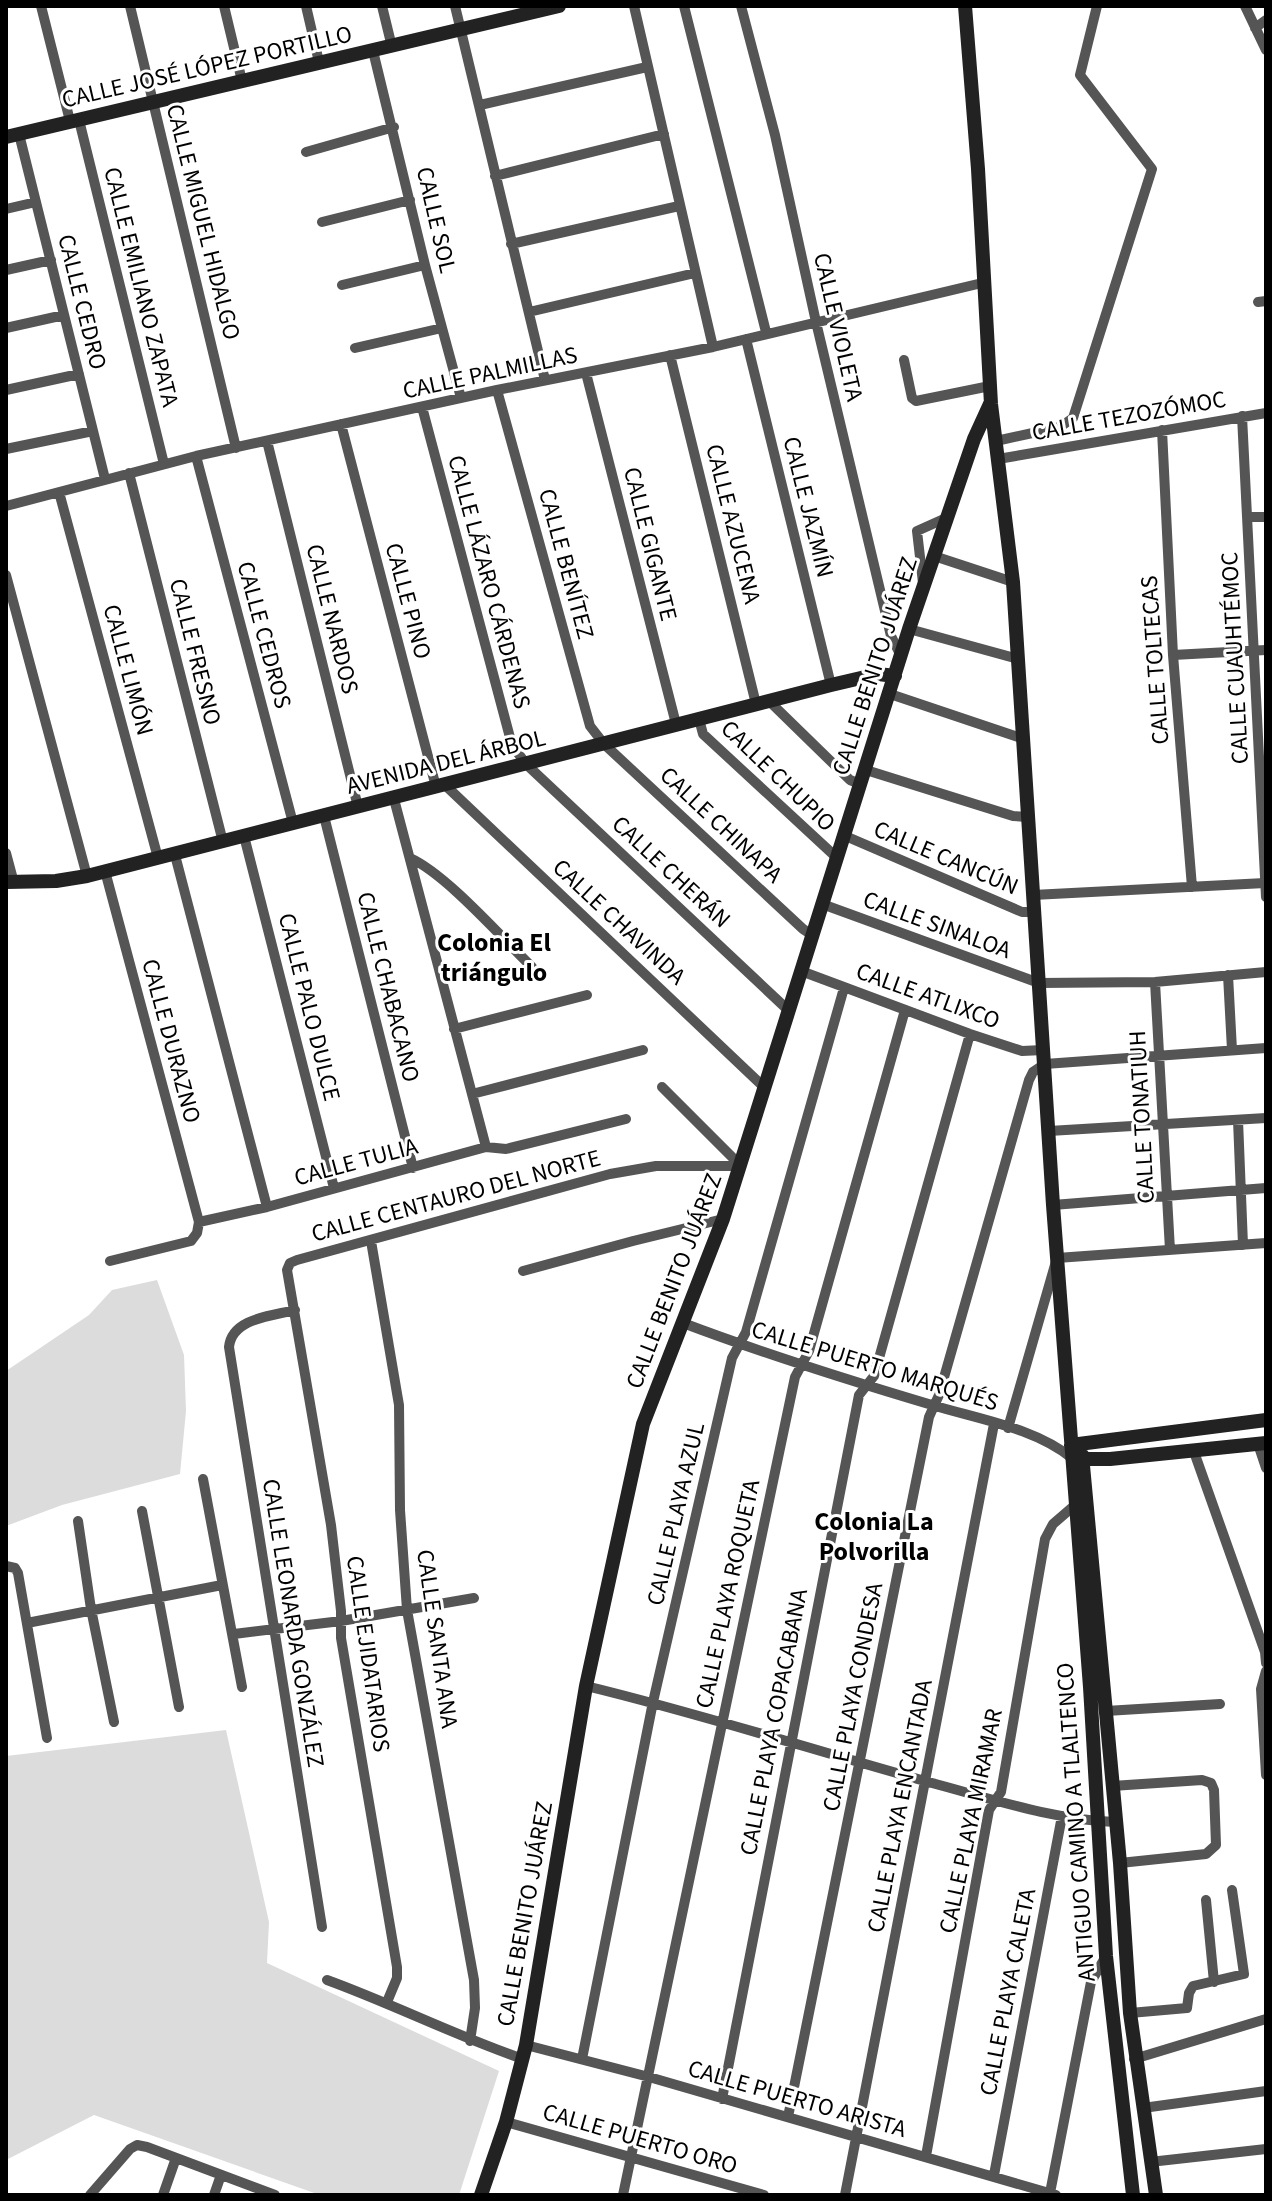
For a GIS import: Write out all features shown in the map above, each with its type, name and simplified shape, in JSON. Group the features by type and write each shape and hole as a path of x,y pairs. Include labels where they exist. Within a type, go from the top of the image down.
{"street":[{"name":"CALLE EMILIANO ZAPATA","path":"41,6 75,120 164,464"},
{"name":"CALLE MIGUEL HIDALGO","path":"130,6 236,448"},
{"path":"224,6 242,81"},
{"path":"306,6 319,62"},
{"path":"382,6 392,47"},
{"path":"455,6 545,380"},
{"name":"CALLE JOSÉ LÓPEZ PORTILLO","path":"13,135 559,6"},
{"path":"634,6 713,347"},
{"path":"684,6 766,332"},
{"name":"CALLE VIOLETA","path":"741,6 775,135 891,636 901,656"},
{"name":"CALLE BENITO JUÁREZ","path":"965,6 991,404 1013,582 1053,1205 1073,1451"},
{"path":"996,441 1060,427 1073,418 1152,169 1080,75 1097,6"},
{"path":"1245,6 1266,50"},
{"path":"1255,28 1266,20"},
{"name":"CALLE SOL","path":"373,51 461,398"},
{"path":"480,105 647,67"},
{"path":"306,152 394,127"},
{"path":"495,176 664,134"},
{"name":"CALLE CEDRO","path":"13,135 36,202 105,479"},
{"path":"322,222 410,200"},
{"path":"6,209 36,202"},
{"path":"511,244 679,206"},
{"path":"6,270 51,260"},
{"path":"342,285 425,265"},
{"path":"529,312 695,273"},
{"name":"CALLE PALMILLAS","path":"6,506 196,456 497,390 713,347 982,283"},
{"path":"6,328 64,315"},
{"path":"355,348 442,328"},
{"name":"CALLE JAZMÍN","path":"746,339 831,685"},
{"name":"CALLE AZUCENA","path":"670,355 762,702"},
{"path":"904,360 912,398 916,401 990,386"},
{"name":"CALLE GIGANTE","path":"586,373 676,724"},
{"path":"6,390 79,374"},
{"name":"CALLE BENÍTEZ","path":"497,390 590,726 604,744"},
{"name":"CALLE BENITO JUÁREZ","path":"481,2195 506,2122 524,2052 586,1686 643,1424 723,1219 909,629 974,439 991,404"},
{"name":"CALLE LÁZARO CÁRDENAS","path":"422,407 512,745 526,764"},
{"name":"CALLE TEZOZÓMOC","path":"998,459 1266,413"},
{"name":"CALLE CUAUHTÉMOC","path":"1242,416 1260,650 1266,897"},
{"name":"CALLE PINO","path":"341,424 440,786"},
{"name":"CALLE TOLTECAS","path":"1162,430 1173,655 1192,887"},
{"path":"6,449 93,431"},
{"name":"CALLE NARDOS","path":"267,441 358,807"},
{"name":"CALLE CEDROS","path":"196,456 293,823"},
{"name":"CALLE FRESNO","path":"129,473 223,842"},
{"name":"CALLE LIMÓN","path":"59,492 158,858"},
{"path":"1248,517 1266,517"},
{"path":"924,589 917,531 946,518"},
{"path":"934,556 1013,582"},
{"path":"6,575 87,876"},
{"path":"909,629 1018,659"},
{"path":"1173,655 1260,650"},
{"name":"AVENIDA DEL ÁRBOL","path":"10,883 87,876 762,702 878,674 895,676"},
{"path":"890,694 1024,739"},
{"name":"CALLE CHUPIO","path":"762,702 850,780 863,777"},
{"name":"CALLE CHUPIO","path":"699,719 703,734 836,857"},
{"name":"CALLE CHINAPA","path":"604,744 812,935"},
{"name":"CALLE CHERÁN","path":"526,764 788,1010"},
{"path":"863,777 1013,816 1028,817"},
{"name":"CALLE CHAVINDA","path":"440,786 765,1088"},
{"path":"394,799 486,1147"},
{"name":"CALLE CHABACANO","path":"324,816 413,1168"},
{"name":"CALLE CANCÚN","path":"843,835 1022,912 1034,912"},
{"name":"CALLE PALO DULCE","path":"244,836 334,1188"},
{"path":"6,853 10,883"},
{"path":"175,855 267,1207"},
{"path":"410,858 425,865 444,881 532,967"},
{"name":"CALLE DURAZNO","path":"105,871 199,1222"},
{"path":"1033,895 1265,883"},
{"name":"CALLE SINALOA","path":"822,904 1039,983"},
{"name":"CALLE ATLIXCO","path":"801,971 970,1034 1044,1057 1159,1055 1266,1048"},
{"path":"1039,983 1155,982 1266,972"},
{"path":"1228,975 1232,1050"},
{"name":"CALLE TONATIUH","path":"1155,982 1170,1250"},
{"name":"CALLE PLAYA AZUL","path":"582,2059 653,1702 732,1358 750,1317 844,988"},
{"path":"454,1029 587,995"},
{"name":"CALLE PLAYA ROQUETA","path":"623,2195 795,1377 809,1351 905,1010"},
{"name":"CALLE PLAYA COPACABANA","path":"722,2099 859,1395 874,1376 970,1034"},
{"path":"472,1094 643,1050"},
{"name":"CALLE PLAYA CONDESA","path":"788,2117 933,1406 939,1395 1023,1093 1044,1057"},
{"path":"662,1087 741,1166"},
{"path":"1049,1131 1266,1118"},
{"name":"CALLE TULIA","path":"110,1261 191,1241 197,1233 199,1222 267,1207 486,1147 506,1149 626,1119"},
{"path":"1238,1120 1243,1245"},
{"name":"CALLE CENTAURO DEL NORTE","path":"295,1310 287,1270 290,1263 610,1174 656,1166 741,1166"},
{"path":"1053,1205 1266,1188"},
{"path":"523,1271 723,1219"},
{"name":"CALLE SANTA ANA","path":"371,1241 399,1405 400,1510 407,1610 474,1980 475,2008 470,2041"},
{"path":"1008,1428 1057,1258 1266,1243"},
{"name":"CALLE LEONARDA GONZÁLEZ","path":"295,1310 238,1328 230,1336 229,1347 322,1927"},
{"name":"CALLE EJIDATARIOS","path":"295,1310 331,1525 341,1638 397,1967 397,1978 387,2002"},
{"name":"CALLE PUERTO MARQUÉS","path":"683,1323 1073,1451"},
{"path":"1073,1451 1266,1420"},
{"name":"CALLE PLAYA ENCANTADA","path":"845,2195 994,1424"},
{"path":"1073,1451 1193,1449 1262,1444 1266,1468"},
{"path":"1193,1449 1265,1652 1266,1663"},
{"path":"1073,1451 1088,1577"},
{"name":"ANTIGUO CAMINO A TLALTENCO","path":"1073,1451 1075,1505 1088,1577 1097,1686 1099,1822 1106,1956 1133,2195"},
{"path":"203,1479 242,1687"},
{"name":"CALLE PLAYA MIRAMAR","path":"926,2156 989,1810 1001,1792 1045,1539 1053,1524 1075,1505"},
{"path":"142,1511 179,1707"},
{"path":"78,1521 91,1609 114,1722"},
{"path":"6,1566 15,1568 18,1573 47,1738"},
{"path":"27,1623 222,1585"},
{"path":"234,1634 341,1621 474,1598"},
{"path":"1266,1671 1261,1689 1266,1775"},
{"path":"586,1686 653,1702 995,1800 1062,1816 1116,1822"},
{"path":"1097,1686 1106,1711 1134,2059 1156,2195"},
{"path":"1106,1711 1220,1704"},
{"path":"1112,1786 1202,1780 1211,1783 1214,1790 1216,1845 1212,1850 1206,1854 1120,1863"},
{"name":"CALLE PLAYA CALETA","path":"994,2175 1062,1816"},
{"path":"1130,2013 1187,2008 1193,1986 1242,1976 1246,1970 1232,1890"},
{"path":"1206,1900 1214,1982"},
{"path":"1053,2194 1091,1982 1106,1956"},
{"path":"327,1980 387,2002 470,2041 524,2052"},
{"path":"1134,2059 1263,2022"},
{"name":"CALLE PUERTO ARISTA","path":"524,2052 582,2059 1053,2194"},
{"path":"1143,2108 1266,2091"},
{"name":"CALLE PUERTO ORO","path":"506,2122 764,2195"},
{"path":"90,2195 137,2145 275,2195"},
{"path":"1150,2162 1266,2149"},
{"path":"163,2195 176,2158"},
{"path":"214,2195 221,2175"}],"shaded area":[{"path":"157,1280 184,1355 186,1411 180,1474 62,1505 6,1526 6,1371 89,1315 112,1290"},
{"path":"226,1730 269,1922 267,1963 499,2071 459,2195 320,2195 94,2115 6,2160 6,1756"}],"district":[{"name":"Colonia El triángulo","path":"494,957"},
{"name":"Colonia La Polvorilla","path":"874,1536"}]}
